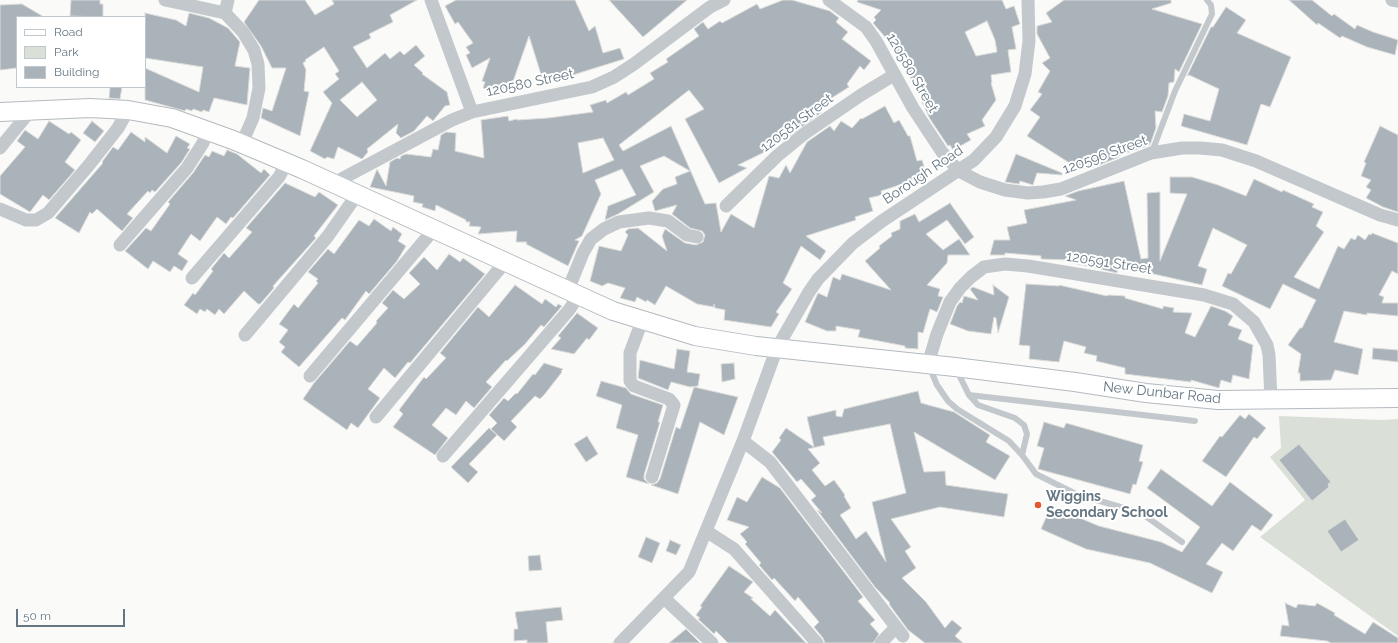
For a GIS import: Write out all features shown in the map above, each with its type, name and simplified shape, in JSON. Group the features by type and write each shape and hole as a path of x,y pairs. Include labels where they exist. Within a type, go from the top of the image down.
{"street":[{"path":"165,0 225,13 249,40 258,64 259,88 253,118 242,143"},
{"path":"225,13 228,0"},
{"path":"431,0 472,112"},
{"name":"120580 Street","path":"334,183 452,120 472,112 592,87 634,64 682,27 724,0"},
{"name":"120580 Street","path":"829,0 866,27 876,41 929,134 959,171"},
{"name":"Borough Road","path":"620,643 689,572 743,441 777,348 809,292 834,261 853,243 882,221 959,171 986,150 996,137 1014,106 1025,74 1028,59 1028,0"},
{"path":"1392,0 1398,1"},
{"name":"120581 Street","path":"726,206 777,156 810,130 861,95 894,75"},
{"name":"New Dunbar Road","path":"0,112 90,108 128,110 172,118 242,143 358,193 614,311 642,321 695,336 777,348 955,367 1146,393 1218,400 1398,398"},
{"path":"0,148 31,110"},
{"path":"0,209 26,220 36,220 48,213 94,159 118,128 128,110"},
{"path":"120,245 187,168 203,143 207,131"},
{"name":"120596 Street","path":"959,171 980,182 1005,190 1028,193 1043,192 1061,189 1151,153 1182,148 1222,150 1256,161 1380,215 1398,220"},
{"path":"192,278 278,177 287,162"},
{"path":"245,335 328,236 358,193"},
{"path":"443,456 569,310 583,253 590,239 604,229 619,222 649,218 668,221 687,235 697,237"},
{"path":"310,376 435,228"},
{"path":"376,417 506,261"},
{"name":"120591 Street","path":"928,364 936,334 950,302 960,288 971,277 984,267 1005,264 1028,266 1204,295 1233,304 1254,322 1270,355 1271,400"},
{"path":"642,321 630,353 630,381 634,386 669,399 674,405 652,478"},
{"path":"743,441 770,462 899,632 881,643"},
{"path":"706,531 734,548 817,643"},
{"path":"664,598 712,643"}],"lane":[{"path":"1151,153 1175,91 1212,14 1211,5 1207,0"},
{"path":"928,364 937,385 948,401 957,409 1002,435 1022,455 1036,474 1076,494 1141,513 1182,542"},
{"path":"955,367 969,395 978,405 1020,421 1027,434 1022,455"},
{"path":"969,395 1195,421"}],"green space":[{"path":"1279,416 1382,420 1398,419 1398,636 1260,537 1305,500 1270,457 1281,448"}],"building":[{"path":"71,0 100,0 100,4 103,4 103,16 70,16"},
{"path":"259,0 305,0 315,15 334,4 332,0 417,0 390,15 393,22 369,34 371,38 353,47 367,68 385,53 390,59 400,51 404,55 416,45 425,56 414,65 423,73 422,74 447,92 450,105 445,106 433,121 427,116 414,131 401,138 396,133 398,124 367,149 368,152 362,159 338,147 334,159 327,157 325,159 310,151 332,103 323,92 339,79 335,74 339,71 324,47 303,63 306,70 304,91 309,92 300,136 261,118 263,108 272,111 286,68 272,68 261,46 244,22","holes":["362,82 377,100 357,117 340,100"]},
{"path":"456,0 575,0 589,31 595,26 603,53 620,48 624,59 544,84 529,36 510,90 498,87 497,91 492,91 483,88 485,82 482,81 490,58 472,68 466,55 470,53 466,47 473,43 458,22 455,24 445,6"},
{"path":"609,0 687,0 643,37"},
{"path":"783,0 792,0 830,11 839,18 836,22 848,32 842,39 871,61 864,70 860,66 847,84 849,87 819,106 822,112 783,141 775,145 775,147 738,165 747,168 719,183 685,119 704,109 689,90 619,145 623,151 671,126 705,204 716,203 721,232 731,214 754,228 769,176 779,178 786,165 790,173 807,142 830,126 834,131 841,121 852,128 861,118 862,119 885,106 894,123 899,120 908,136 910,136 917,161 922,160 927,176 881,191 882,195 869,198 873,211 855,217 856,220 806,236 826,251 820,260 801,246 783,283 792,289 776,312 779,314 771,327 724,320 725,310 715,308 714,304 714,307 697,304 666,286 655,305 647,300 646,302 637,297 635,302 620,298 625,288 608,283 602,286 590,281 599,246 621,251 628,235 625,232 628,229 638,228 667,251 662,236 665,229 685,243 696,245 703,242 705,235 702,231 690,228 672,214 677,205 655,211 652,201 663,189 677,184 675,177 690,171 664,156 640,166 654,192 618,214 605,220 608,206 636,195 622,169 595,180 601,194 582,236 575,240 579,241 568,266 526,244 527,242 516,242 517,231 478,234 481,227 469,226 470,222 466,222 466,220 436,205 435,211 422,207 423,204 413,202 414,196 370,187 377,169 386,186 390,162 397,158 400,159 401,156 406,154 431,157 433,149 438,150 441,135 446,132 456,133 455,151 484,158 481,120 508,116 509,121 593,112 590,105 606,100 607,103 626,92 628,95 654,79 650,73 668,62 666,59 699,36 694,29 703,22 708,29 720,21 722,23 757,4 760,9","holes":["603,138 614,160 583,173 578,143"]},
{"path":"858,0 1002,0 1006,9 1014,6 1020,24 1012,27 1016,49 1008,50 1011,72 991,75 991,83 996,100 982,120 985,126 967,134 971,140 953,150 950,145 948,146 930,119 922,102 928,106 885,37 873,23 876,20 874,17 881,10 857,2","holes":["987,21 995,40 997,52 976,56 965,32"]},
{"path":"1064,0 1171,0 1171,3 1152,9 1202,24 1179,72 1175,69 1174,82 1169,83 1168,96 1162,112 1155,111 1156,128 1150,145 1118,156 1119,157 1097,166 1079,169 1027,136 1040,117 1030,110 1042,94 1038,92 1050,71 1042,63 1050,58 1037,34 1037,26 1052,22 1046,13"},
{"path":"1289,0 1312,0 1332,16 1334,14 1355,29 1357,25 1398,40 1395,55 1367,47 1342,36 1340,38 1318,23 1317,25"},
{"path":"22,4 42,16 16,16 16,68 0,70 0,5"},
{"path":"1226,7 1246,20 1237,33 1291,57 1270,107 1261,104 1247,145 1181,126 1184,114 1210,121 1219,89 1189,75 1187,76 1211,27 1213,27"},
{"path":"145,13 176,20 186,26 189,13 209,18 228,28 240,42 235,66 250,68 247,105 214,98 209,112 203,110 202,112 193,109 192,111 186,109 185,111 145,100 146,68 199,92 203,67 146,58"},
{"path":"110,88 122,88 120,99 109,98"},
{"path":"49,121 69,134 71,132 81,140 65,162 75,170 49,200 43,195 30,212 0,194 0,176 25,147 17,141 25,130 38,139"},
{"path":"92,121 104,131 95,142 83,133"},
{"path":"1380,126 1398,135 1398,212 1383,207 1366,198 1371,190 1366,187 1371,180 1361,176 1366,163 1364,162"},
{"path":"131,132 145,142 145,137 167,153 176,136 190,144 187,148 190,149 181,163 155,192 152,190 150,193 148,191 127,214 133,218 122,231 97,209 92,214 90,212 79,233 55,218 103,163 102,162 113,147 118,150"},
{"path":"227,150 237,154 261,173 264,169 270,175 226,224 217,217 200,241 191,234 178,254 188,261 182,271 174,266 170,272 153,261 148,269 125,251 146,228 151,231 170,204 168,202 193,173 205,155 209,157 212,151 224,156"},
{"path":"1016,154 1062,173 1062,175 1037,173 1033,185 1020,181 1019,184 1005,182"},
{"path":"1170,177 1192,177 1246,196 1254,179 1282,192 1283,190 1314,204 1312,207 1323,212 1316,226 1324,232 1294,277 1319,289 1338,246 1344,249 1351,238 1355,240 1358,235 1365,240 1369,234 1371,235 1372,233 1398,243 1398,274 1392,271 1379,295 1384,297 1382,303 1398,303 1398,316 1367,313 1367,315 1344,311 1334,342 1363,349 1358,375 1335,370 1331,380 1300,381 1300,373 1298,373 1301,354 1288,345 1300,328 1302,328 1316,300 1283,284 1270,309 1222,286 1228,273 1231,274 1247,245 1213,228 1198,266 1207,269 1202,285 1145,272 1147,268 1120,260 1117,273 1069,262 1069,260 1041,259 1041,256 1005,253 1005,255 990,255 994,240 1010,240 1007,227 1027,223 1024,210 1076,200 1065,196 1078,191 1124,181 1141,259 1148,258 1147,193 1160,192 1160,261 1187,194 1170,193"},
{"path":"285,183 315,197 319,192 338,205 314,236 316,238 273,286 274,288 260,304 258,304 244,291 224,314 219,309 215,315 207,309 205,312 200,309 197,314 184,305 193,293 195,295 213,271 211,269 224,253 229,258 252,232 246,228"},
{"path":"950,203 974,237 965,244 947,220 926,234 943,250 959,239 970,255 948,255 947,263 927,285 940,289 938,296 943,297 937,312 930,309 923,333 918,332 918,349 905,348 905,346 858,337 860,330 836,326 836,331 827,331 805,322 818,293 827,297 833,277 840,280 842,274 891,290 865,261 880,248 879,246 892,236 891,233 900,229 900,221 915,214 919,222"},
{"path":"374,219 391,231 393,227 402,234 398,241 406,246 397,261 369,294 366,291 345,320 342,318 299,367 281,352 285,347 279,342 288,330 279,324 294,304 298,308 318,283 316,281 318,279 308,272 328,249 334,254 359,220 369,226"},
{"path":"449,254 460,262 463,258 485,274 410,363 408,362 395,378 384,368 368,389 380,398 358,428 351,423 347,430 303,399 314,383 350,341 357,346 377,323 376,321 388,308 382,303 393,290 404,299 420,284 409,273 424,257 437,270"},
{"path":"1026,284 1059,285 1107,296 1125,296 1125,298 1163,309 1163,306 1174,308 1173,312 1192,313 1185,333 1195,337 1211,306 1225,311 1233,316 1228,325 1242,330 1238,339 1253,345 1249,379 1233,375 1231,383 1221,380 1219,388 1191,380 1191,382 1125,374 1125,368 1096,361 1097,356 1084,353 1086,347 1064,341 1059,362 1029,359 1030,346 1019,345"},
{"path":"515,285 542,304 545,299 556,307 558,304 562,306 544,327 541,325 525,344 507,361 506,360 486,382 492,387 474,408 466,401 456,415 446,408 432,425 448,438 435,455 393,427 403,414 399,410 424,377 426,379 446,358 440,353 478,307 489,317"},
{"path":"993,285 1009,297 998,333 996,318 994,317 991,334 968,331 950,324 957,306 960,302 962,303 964,296 978,300 970,289 973,287 994,295"},
{"path":"577,313 598,328 589,340 587,338 574,354 551,349 561,338 558,336"},
{"path":"1373,348 1398,350 1398,362 1372,359"},
{"path":"677,349 690,351 687,372 700,374 698,386 690,387 671,382 668,390 638,378 640,360 674,369"},
{"path":"544,363 563,369 561,371 562,372 540,399 535,396 511,421 517,427 504,441 491,429 497,423 489,415 504,398 508,401 516,393 517,394"},
{"path":"734,363 735,379 722,382 721,364"},
{"path":"601,381 626,388 631,394 663,405 658,422 660,422 644,475 644,479 649,484 626,477 638,435 616,428 622,405 596,396"},
{"path":"694,387 738,397 724,435 700,422 678,494 651,485 657,483 660,479 676,427 680,429"},
{"path":"918,391 921,403 954,412 990,435 986,442 1010,456 995,480 914,432 924,472 945,471 946,485 1008,494 1004,517 940,507 891,519 911,547 905,551 916,568 902,578 926,602 945,628 952,620 962,628 955,636 963,643 925,643 908,630 889,604 890,603 875,587 817,510 822,513 811,500 816,496 801,479 797,482 772,452 781,440 779,438 786,428 814,447 807,417 836,410 836,416 842,417 844,409","holes":["890,424 906,493 872,502 886,562 866,531 856,539 840,515 851,508 844,496 845,495 834,480 825,486 812,470 820,463 808,449 825,445 823,437"]},
{"path":"1249,414 1266,428 1257,439 1254,437 1226,477 1202,461 1220,436 1222,437 1240,415 1245,419"},
{"path":"1044,422 1064,428 1066,423 1143,445 1139,461 1143,462 1136,485 1133,484 1130,494 1038,469 1044,448 1037,446"},
{"path":"489,428 497,435 469,464 478,472 468,483 451,467"},
{"path":"587,436 598,454 586,462 574,444"},
{"path":"1299,444 1331,482 1328,484 1329,487 1312,501 1279,460"},
{"path":"1161,469 1212,506 1230,482 1273,515 1261,531 1252,525 1233,551 1222,543 1206,564 1223,572 1212,593 1150,563 1086,549 1041,529 1051,506 1099,526 1161,542 1182,552 1200,527 1147,488"},
{"path":"762,477 780,488 863,597 858,601 875,620 870,624 879,634 873,643 825,643 814,627 819,622 798,597 795,601 774,578 772,580 759,565 761,563 745,544 747,542 740,534 749,527 727,520 737,497 747,502"},
{"path":"1345,519 1359,540 1341,552 1327,531"},
{"path":"646,537 660,543 652,563 638,557"},
{"path":"670,540 681,545 676,555 666,551"},
{"path":"540,555 542,570 529,571 528,556"},
{"path":"729,566 753,582 744,592 753,598 751,599 770,616 775,610 806,643 728,643 716,631 714,634 698,619 700,618 696,615 702,607 700,606"},
{"path":"1285,603 1296,608 1298,604 1315,606 1317,603 1335,613 1334,615 1365,634 1373,622 1398,638 1398,643 1331,643 1327,641 1280,636 1282,625 1289,626"},
{"path":"561,607 563,620 546,622 548,643 527,643 527,640 514,641 514,629 518,629 515,612"},
{"path":"686,629 700,643 669,643"}],"place":[{"name":"Wiggins Secondary School","path":"1038,505"}]}
